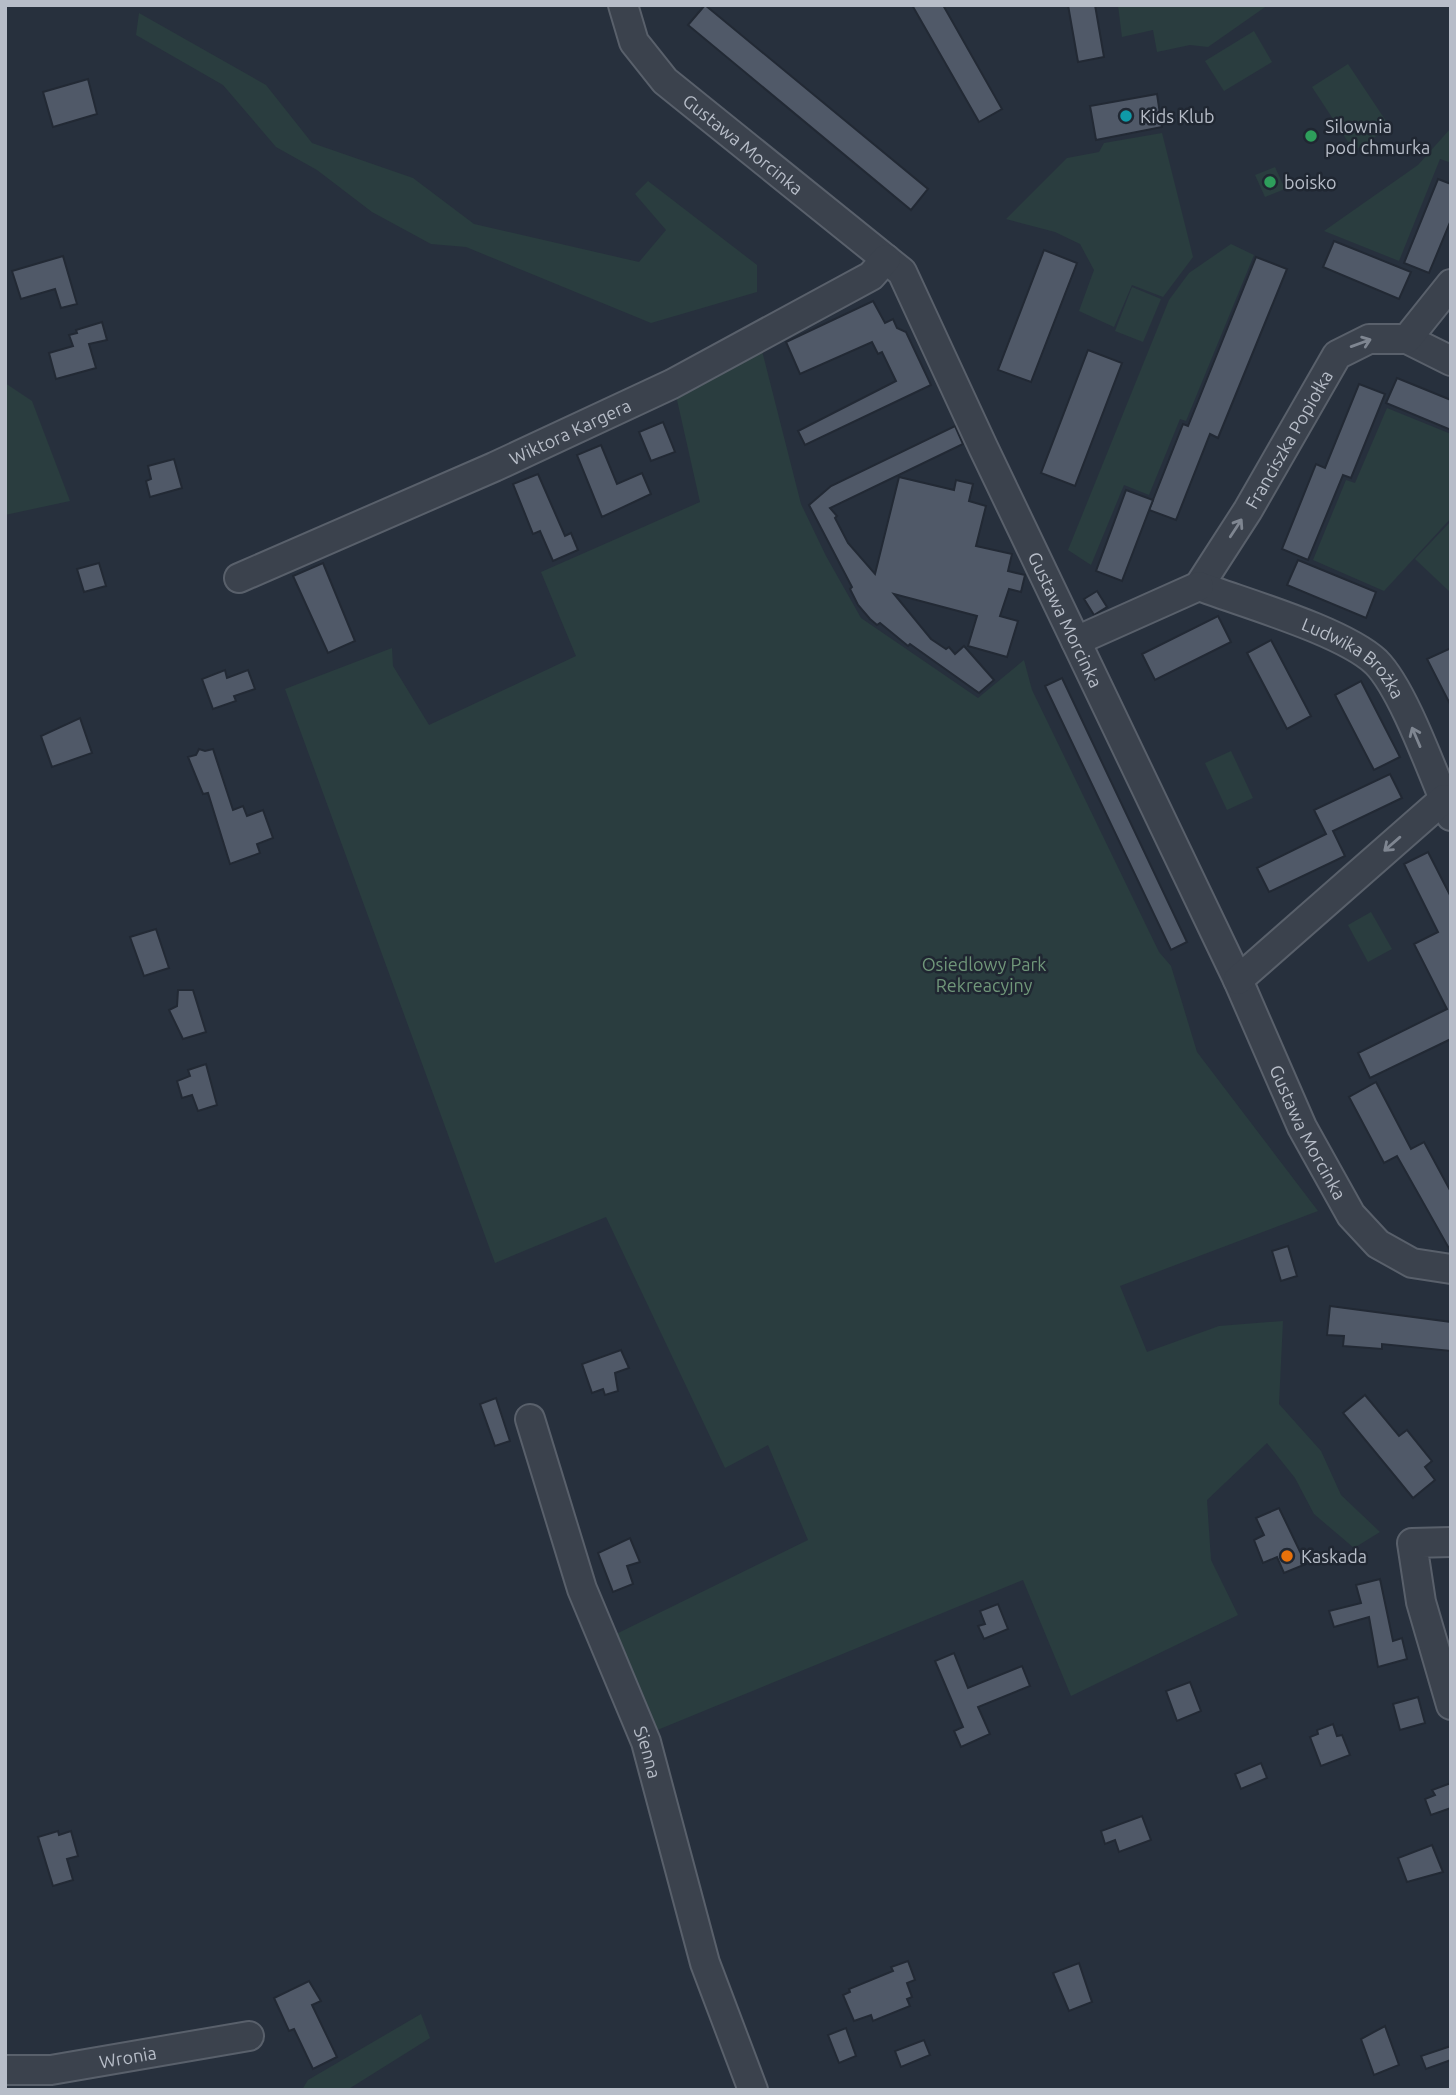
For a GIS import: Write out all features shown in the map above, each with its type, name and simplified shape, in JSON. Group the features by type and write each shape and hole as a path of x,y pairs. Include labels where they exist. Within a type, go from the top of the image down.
{"street":[{"name":"Gustawa Morcinka","path":"623,5 634,42 665,81 902,272 1238,980 1302,1127 1351,1215 1378,1244 1412,1264 1451,1269"},
{"name":"Wiktora Kargera","path":"239,578 481,473 672,384 871,276 886,259"},
{"path":"1407,339 1451,284"},
{"name":"Franciszka Popiołka","path":"1199,586 1248,510 1337,355 1369,339 1407,339 1451,361"},
{"path":"1076,641 1199,586"},
{"name":"Ludwika Brożka","path":"1199,586 1342,640 1377,663 1395,687 1447,808 1238,980"},
{"name":"Sienna","path":"530,1419 582,1589 646,1742 705,1963 753,2090"},
{"path":"1451,1542 1412,1543 1421,1602 1451,1705"},
{"name":"Wronia","path":"5,2070 51,2070 249,2036"}],"green space":[{"path":"1118,5 1268,5 1208,47 1190,45 1157,52 1153,30 1122,37"},
{"path":"139,13 266,85 312,143 413,178 474,224 639,262 666,230 635,194 648,181 757,265 757,292 651,323 466,247 431,244 372,212 317,170 276,147 223,85 136,35"},
{"path":"1254,31 1272,62 1224,91 1205,61"},
{"path":"1348,64 1390,127 1354,151 1312,87"},
{"path":"1451,128 1451,159 1449,162 1440,159 1399,261 1324,231 1418,165"},
{"path":"1162,133 1193,257 1163,297 1132,285 1114,327 1079,311 1094,270 1080,244 1055,232 1006,219 1067,158 1099,152 1104,143"},
{"name":"boisko","path":"1275,167 1285,189 1265,197 1255,175"},
{"path":"1231,244 1254,255 1186,421 1180,419 1149,495 1124,485 1091,565 1068,550 1169,300 1189,273"},
{"path":"1132,287 1161,299 1143,342 1115,331"},
{"name":"Osiedlowy Park Rekreacyjny","path":"760,343 801,504 861,618 978,698 1024,660 1032,690 1159,952 1171,966 1197,1052 1318,1211 1120,1286 1147,1352 1219,1326 1283,1321 1279,1404 1321,1451 1341,1495 1380,1532 1354,1548 1314,1514 1295,1478 1267,1443 1207,1500 1211,1560 1238,1615 1071,1696 1023,1580 650,1733 612,1636 808,1540 768,1445 725,1468 606,1217 495,1263 285,689 392,648 393,666 429,725 576,656 541,572 700,502 675,391"},
{"path":"5,383 32,401 70,501 5,515"},
{"path":"1387,408 1451,434 1451,518 1384,591 1313,560 1346,480 1355,483"},
{"path":"1451,521 1451,591 1450,592 1415,559"},
{"path":"1231,751 1253,798 1227,810 1205,763"},
{"path":"1371,912 1392,949 1368,962 1348,925"},
{"path":"421,2014 430,2038 347,2090 302,2090 308,2080"}],"building":[{"path":"705,5 928,189 911,210 688,25"},
{"path":"912,5 943,5 1002,109 979,122"},
{"path":"1068,5 1095,5 1104,57 1078,62"},
{"path":"88,79 97,114 53,127 43,92"},
{"name":"Kids Klub","path":"1157,94 1162,127 1096,140 1090,106"},
{"path":"1438,179 1451,184 1451,220 1429,273 1404,263"},
{"path":"1334,241 1411,272 1399,299 1323,267"},
{"path":"1044,250 1077,263 1031,382 998,370"},
{"path":"63,256 77,304 61,308 55,289 21,299 12,271"},
{"path":"1256,257 1287,269 1218,438 1210,434 1176,520 1149,510 1183,424 1188,426"},
{"path":"873,301 885,323 893,319 897,328 906,332 931,385 805,445 798,431 896,381 882,352 878,354 872,342 800,374 786,342"},
{"path":"102,322 107,340 89,344 96,368 56,379 49,353 73,346 69,335 77,333 76,330"},
{"path":"1088,350 1122,363 1075,486 1041,473"},
{"path":"1397,378 1451,400 1451,430 1386,403"},
{"path":"1359,384 1385,394 1351,478 1343,475 1308,560 1282,549 1316,464 1325,468"},
{"path":"663,422 675,452 651,461 639,432"},
{"path":"955,426 963,444 830,508 837,516 835,518 848,543 875,574 899,477 954,490 956,480 973,484 969,501 986,506 976,546 1012,554 1008,571 1025,575 1021,592 1009,589 1000,616 1018,621 1007,657 968,646 977,616 894,594 931,639 946,649 949,647 955,654 964,646 994,680 979,693 910,644 908,646 880,623 877,625 870,619 858,605 850,589 852,587 809,505 831,486"},
{"path":"601,445 617,484 642,473 651,494 602,517 577,455"},
{"path":"174,459 182,488 150,497 146,481 151,479 148,466"},
{"path":"538,474 565,536 571,533 578,550 553,561 540,531 533,534 513,484"},
{"path":"1126,490 1153,500 1122,581 1096,571"},
{"path":"1298,560 1376,592 1366,618 1287,585"},
{"path":"99,563 106,586 84,592 77,569"},
{"path":"323,563 355,641 328,653 293,576"},
{"path":"1097,591 1107,607 1094,615 1084,599"},
{"path":"1218,616 1231,642 1155,680 1142,654"},
{"path":"1271,640 1311,716 1287,729 1247,653"},
{"path":"1451,648 1451,706 1427,659"},
{"path":"225,670 227,678 248,670 255,689 234,696 236,701 213,709 202,679"},
{"path":"1062,678 1187,942 1171,950 1045,686"},
{"path":"1361,681 1400,757 1374,770 1335,695"},
{"path":"80,718 92,753 52,767 41,736"},
{"path":"199,749 213,749 233,810 243,806 247,816 263,810 273,838 257,844 260,853 230,864 208,793 203,794 188,757 196,755"},
{"path":"1390,774 1402,798 1333,831 1345,856 1269,892 1257,868 1326,834 1314,810"},
{"path":"1428,852 1451,897 1451,1039 1370,1078 1358,1053 1447,1009 1414,944 1438,932 1404,864"},
{"path":"156,929 169,968 144,976 130,937"},
{"path":"178,990 193,990 206,1032 183,1039 169,1010 177,1006"},
{"path":"206,1064 217,1105 198,1111 192,1095 182,1098 177,1081 190,1076 188,1070"},
{"path":"1376,1082 1411,1149 1424,1142 1451,1192 1451,1252 1397,1156 1384,1163 1349,1097"},
{"path":"1288,1246 1297,1276 1281,1281 1272,1251"},
{"path":"1330,1306 1451,1322 1451,1351 1382,1344 1382,1349 1343,1346 1344,1336 1327,1335"},
{"path":"621,1350 629,1368 615,1373 618,1391 605,1395 603,1389 592,1393 582,1364"},
{"path":"1365,1395 1399,1436 1407,1430 1432,1461 1425,1467 1435,1480 1413,1498 1343,1413"},
{"path":"496,1398 510,1441 495,1446 480,1404"},
{"path":"1279,1508 1306,1564 1284,1573 1277,1557 1263,1563 1254,1540 1264,1535 1256,1518"},
{"path":"630,1538 640,1562 627,1566 633,1584 613,1592 598,1553"},
{"path":"1380,1579 1393,1641 1402,1638 1407,1659 1378,1667 1369,1617 1334,1627 1329,1611 1361,1603 1356,1585"},
{"path":"998,1604 1008,1629 984,1639 978,1626 985,1624 980,1611"},
{"path":"954,1653 968,1688 1022,1666 1030,1686 978,1707 990,1734 961,1747 954,1731 963,1727 935,1661"},
{"path":"1190,1682 1201,1711 1177,1721 1166,1691"},
{"path":"1418,1697 1425,1723 1400,1730 1393,1704"},
{"path":"1333,1724 1337,1736 1342,1735 1350,1755 1321,1766 1310,1737 1318,1734 1317,1730"},
{"path":"1261,1763 1267,1778 1241,1789 1235,1774"},
{"path":"1451,1783 1451,1808 1431,1815 1425,1799 1435,1795 1432,1790"},
{"path":"1142,1816 1151,1840 1119,1852 1115,1840 1105,1844 1101,1831"},
{"path":"58,1831 59,1835 71,1831 78,1856 67,1859 73,1880 53,1886 38,1837"},
{"path":"1432,1845 1443,1872 1407,1882 1398,1858"},
{"path":"908,1961 915,1980 907,1983 912,1997 907,1999 910,2006 873,2021 871,2015 854,2021 843,1995 850,1992 849,1989 893,1971 891,1967"},
{"path":"1079,1963 1092,2002 1069,2011 1053,1973"},
{"path":"309,1981 321,2001 312,2005 337,2057 313,2069 294,2029 289,2031 274,1998"},
{"path":"1385,2026 1399,2065 1374,2075 1361,2039"},
{"path":"846,2028 856,2056 839,2063 828,2035"},
{"path":"924,2040 930,2055 901,2067 895,2051"},
{"path":"1451,2046 1451,2060 1426,2069 1421,2056"}],"place":[{"name":"Kids Klub","path":"1126,116"},
{"name":"Silownia pod chmurka","path":"1311,136"},
{"name":"boisko","path":"1270,182"},
{"name":"Kaskada","path":"1287,1556"}]}
